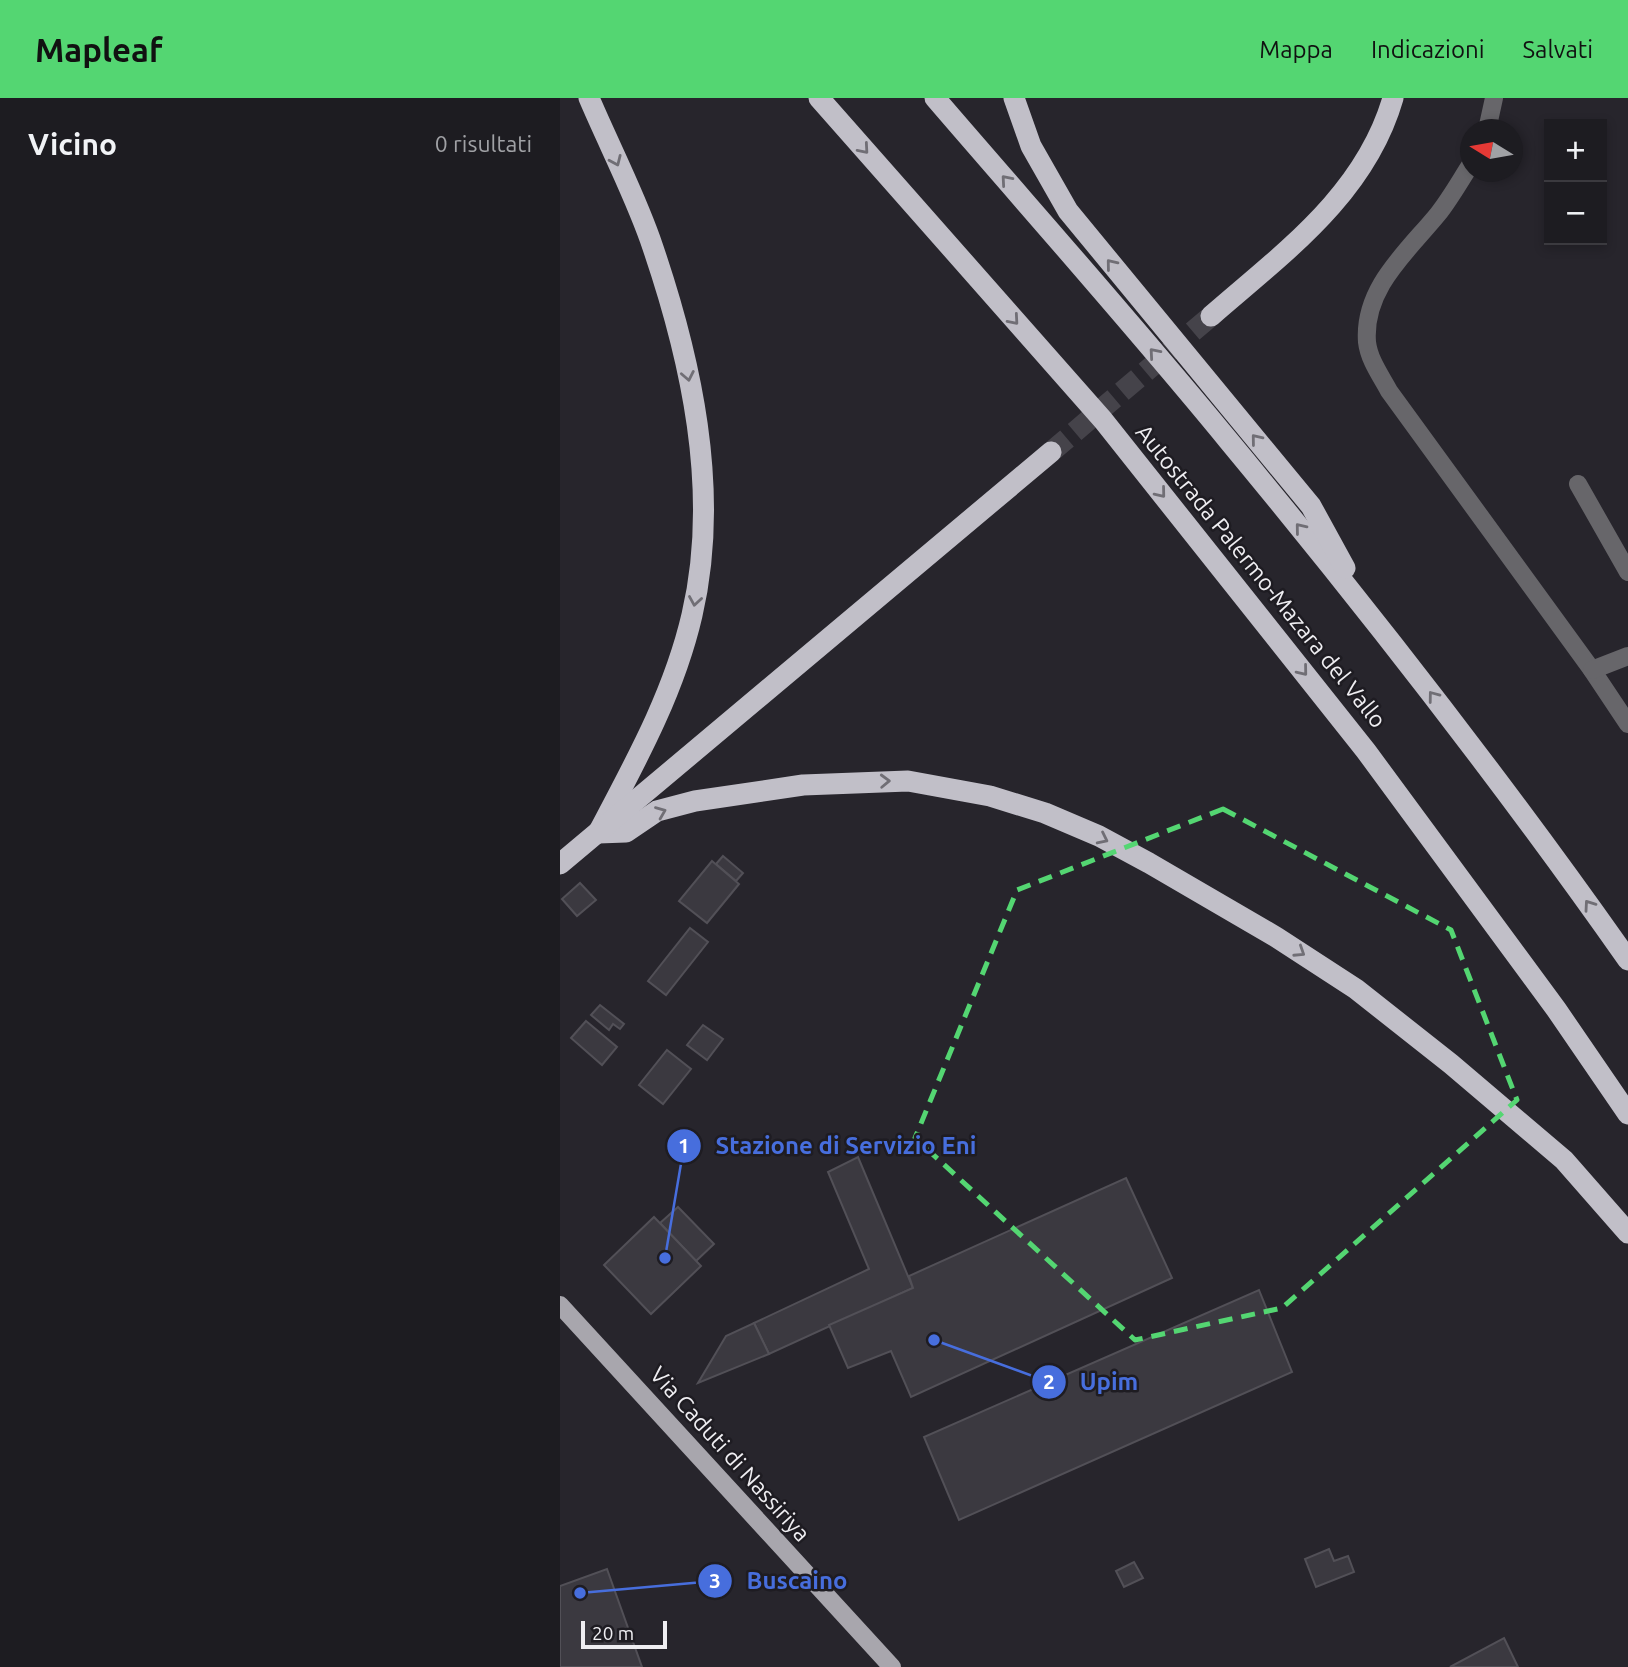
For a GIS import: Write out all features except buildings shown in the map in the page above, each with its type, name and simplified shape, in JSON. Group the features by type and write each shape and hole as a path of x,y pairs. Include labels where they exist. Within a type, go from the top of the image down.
{"highway":[{"path":"589,98 650,238 684,354 699,429 704,488 703,545 693,614 678,664 642,752 598,834"},
{"name":"Autostrada Palermo-Mazara del Vallo","path":"819,98 1103,420 1366,751 1556,1009 1628,1114"},
{"path":"935,98 1227,438 1374,618 1562,866 1628,960"},
{"path":"1014,98 1031,146 1068,211 1311,506 1374,618"},
{"path":"1211,316 1323,217 1358,173 1387,121 1393,98"},
{"path":"560,864 1051,452"},
{"path":"598,834 626,832 657,811 695,801 828,783 908,781 990,796 1045,813 1099,836 1149,863 1276,937 1356,989 1451,1064 1564,1160 1628,1233"}],"main road":[{"name":"Via Caduti di Nassiriya","path":"560,1305 892,1667"}],"street":[{"path":"1489,119 1494,98"},
{"path":"1460,181 1440,211 1376,291 1369,317 1367,343 1374,365 1389,391 1592,670 1628,724"},
{"path":"1578,484 1628,572"},
{"path":"1592,670 1628,656"}],"highlighted area":[{"path":"1223,809 1451,930 1517,1100 1282,1308 1135,1340 915,1138 1017,890"}],"tunnel":[{"path":"1051,452 1211,316"}],"place":[{"name":"Stazione di Servizio Eni","path":"665,1258"},
{"name":"Upim","path":"934,1340"},
{"name":"Buscaino","path":"580,1593"}]}
